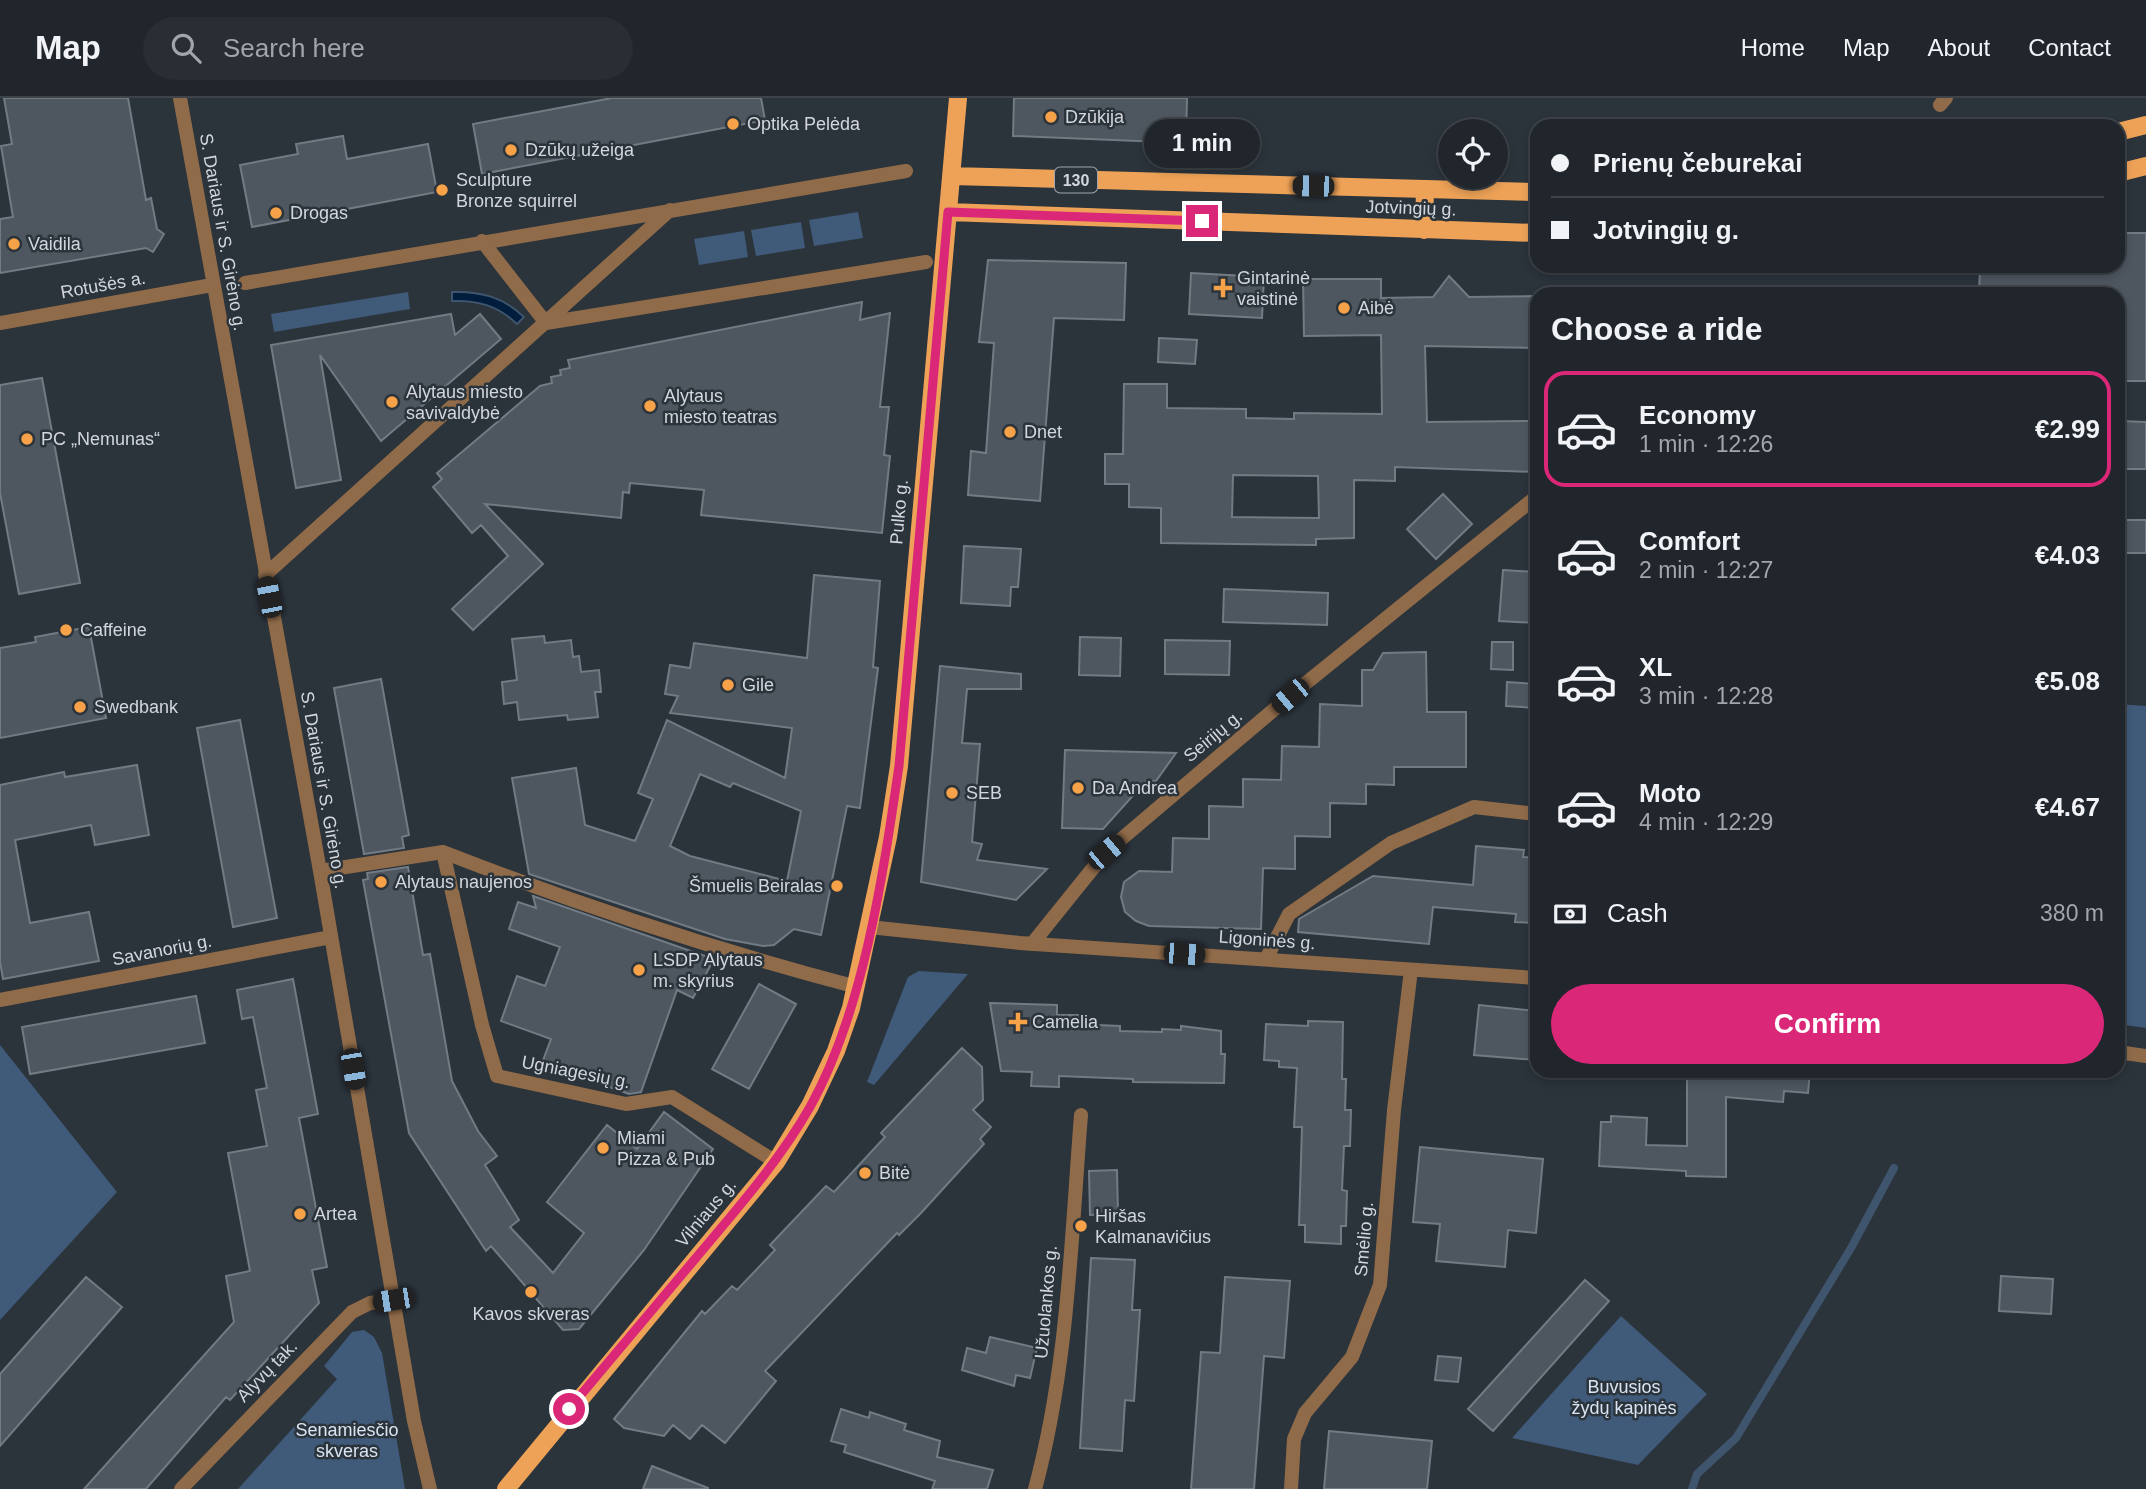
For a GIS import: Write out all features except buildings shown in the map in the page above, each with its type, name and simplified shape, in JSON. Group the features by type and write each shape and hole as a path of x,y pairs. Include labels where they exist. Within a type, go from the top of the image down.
{"main road":[{"name":"Pulko g.","path":"869,927 888,837 899,766 958,98"},
{"path":"2125,130 2146,125"},
{"path":"2125,171 2146,166"},
{"name":"Jotvingių g.","path":"951,176 1530,192"},
{"path":"1424,230 1425,189"},
{"name":"Jotvingių g.","path":"948,212 1530,233"},
{"name":"Vilniaus g.","path":"506,1489 776,1161 810,1106 836,1051 857,987 869,927"}],"street":[{"name":"S. Dariaus ir S. Girėno g.","path":"180,98 320,872 414,1421 430,1489"},
{"path":"245,283 906,171"},
{"path":"265,575 671,209"},
{"path":"482,241 546,323"},
{"path":"546,323 926,262"},
{"name":"Rotušės a.","path":"0,323 212,285"},
{"name":"Seirijų g.","path":"1032,944 1106,852 1290,696 1530,502"},
{"path":"1266,959 1289,914 1391,843 1474,807 1530,813"},
{"path":"320,872 443,852 570,901 768,964 857,987"},
{"name":"Ugniagesių g.","path":"443,852 482,1026 497,1076 626,1104 672,1097 776,1161"},
{"name":"Ligoninės g.","path":"869,927 1032,944 1530,978"},
{"name":"Savanorių g.","path":"0,1000 331,937"},
{"name":"Smėlio g.","path":"1291,1489 1294,1439 1305,1413 1352,1357 1380,1285 1394,1111 1411,970"},
{"path":"2125,1053 2146,1056"},
{"name":"Užuolankos g.","path":"1035,1489 1051,1430 1063,1345 1080,1115"},
{"name":"Alyvų tak.","path":"181,1489 352,1312 370,1303 393,1300"}],"green space":[{"path":"858,212 863,238 814,246 809,220"},
{"path":"801,222 805,248 756,256 751,230"},
{"path":"744,231 748,257 699,265 694,239"},
{"path":"408,292 410,309 274,332 271,314"},
{"path":"2125,704 2146,706 2146,1028 2125,1025"},
{"path":"919,971 968,974 874,1085 867,1082 908,977"},
{"path":"0,1045 117,1192 0,1320"},
{"name":"Buvusios žydų kapinės","path":"1621,1316 1707,1394 1638,1465 1512,1438"},
{"name":"Senamiesčio skveras","path":"364,1330 374,1337 382,1353 405,1489 238,1489 337,1379 324,1366 352,1332"}],"shaded area":[{"path":"452,292 473,293 500,300 524,317 517,324 487,305 452,301"}],"waterway":[{"path":"1692,1489 1697,1474 1736,1438 1851,1248 1894,1168"}],"place":[{"name":"Dzūkija","path":"1051,117"},
{"name":"Optika Pelėda","path":"733,124"},
{"name":"Dzūkų užeiga","path":"511,150"},
{"name":"Sculpture Bronze squirrel","path":"442,190"},
{"name":"Drogas","path":"276,213"},
{"name":"Vaidila","path":"14,244"},
{"name":"Gintarinė vaistinė","path":"1223,288"},
{"name":"Aibė","path":"1344,308"},
{"name":"Alytaus miesto savivaldybė","path":"392,402"},
{"name":"Alytaus miesto teatras","path":"650,406"},
{"name":"Dnet","path":"1010,432"},
{"name":"PC „Nemunas“","path":"27,439"},
{"name":"Caffeine","path":"66,630"},
{"name":"Gile","path":"728,685"},
{"name":"Swedbank","path":"80,707"},
{"name":"Da Andrea","path":"1078,788"},
{"name":"SEB","path":"952,793"},
{"name":"Alytaus naujenos","path":"381,882"},
{"name":"Šmuelis Beiralas","path":"837,886"},
{"name":"LSDP Alytaus m. skyrius","path":"639,970"},
{"name":"Camelia","path":"1018,1022"},
{"name":"Miami Pizza & Pub","path":"603,1148"},
{"name":"Bitė","path":"865,1173"},
{"name":"Artea","path":"300,1214"},
{"name":"Hiršas Kalmanavičius","path":"1081,1226"},
{"name":"Kavos skveras","path":"531,1292"}],"route":[{"path":"569,1409 776,1161 810,1106 836,1051 857,987 888,837 899,766 948,212 1202,221"}]}
